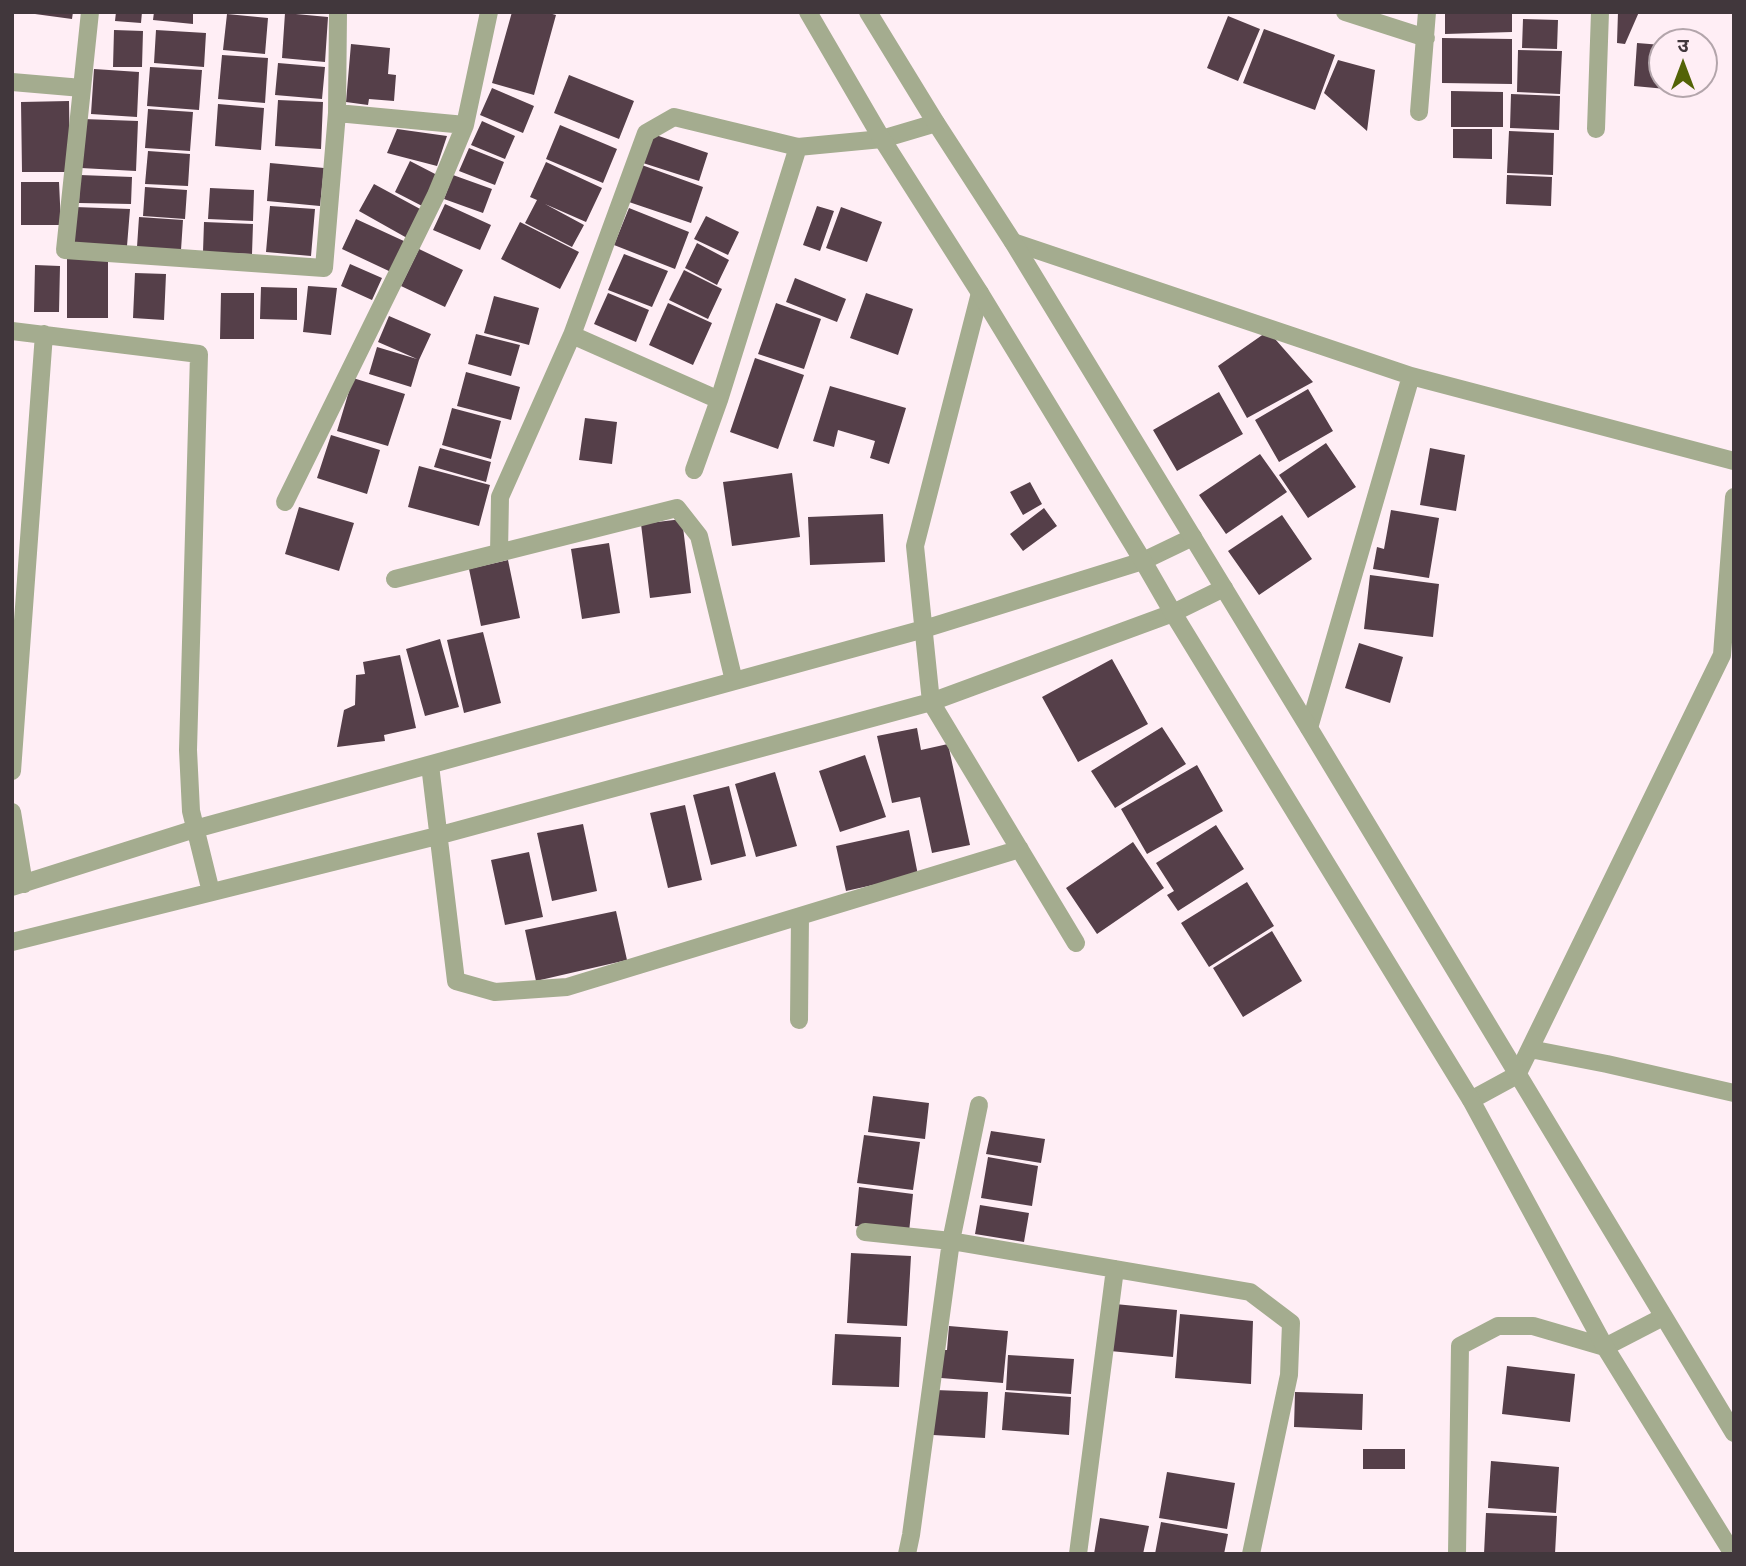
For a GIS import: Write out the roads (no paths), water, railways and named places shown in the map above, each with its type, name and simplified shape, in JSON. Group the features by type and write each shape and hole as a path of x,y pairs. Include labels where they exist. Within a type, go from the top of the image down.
{"street":[{"path":"90,12 65,250 324,268 337,113 338,12"},
{"path":"285,502 436,195 465,125 489,12"},
{"path":"808,12 882,139 980,293 1471,1100 1605,1347 1733,1554"},
{"path":"868,12 1013,242 1193,537 1734,1433"},
{"path":"1345,12 1426,38"},
{"path":"1419,112 1427,12"},
{"path":"1596,128 1600,12"},
{"path":"12,82 82,88"},
{"path":"337,113 465,125"},
{"path":"499,553 500,497 572,335 646,133 674,117 799,148 882,139 936,122"},
{"path":"694,470 799,148"},
{"path":"1013,242 1411,376 1734,461"},
{"path":"980,293 915,546 931,702 1076,943"},
{"path":"12,331 199,354 188,750 191,811 211,892"},
{"path":"12,771 44,334"},
{"path":"572,335 719,400"},
{"path":"1309,728 1411,376"},
{"path":"1471,1100 1517,1075 1722,655 1734,496"},
{"path":"395,579 677,508 699,536 734,681"},
{"path":"12,812 18,886 195,829 924,629 1143,561 1193,537"},
{"path":"12,942 438,836 931,702 1173,613 1224,588"},
{"path":"430,765 456,981 495,992 567,986 1020,849"},
{"path":"799,1020 800,916"},
{"path":"1530,1049 1734,1093"},
{"path":"906,1554 913,1522 951,1241 979,1105"},
{"path":"865,1233 951,1241 1250,1292 1292,1322 1289,1375 1251,1554"},
{"path":"1078,1554 1115,1269"},
{"path":"1457,1554 1460,1346 1498,1325 1533,1326 1605,1347 1663,1317"}]}
